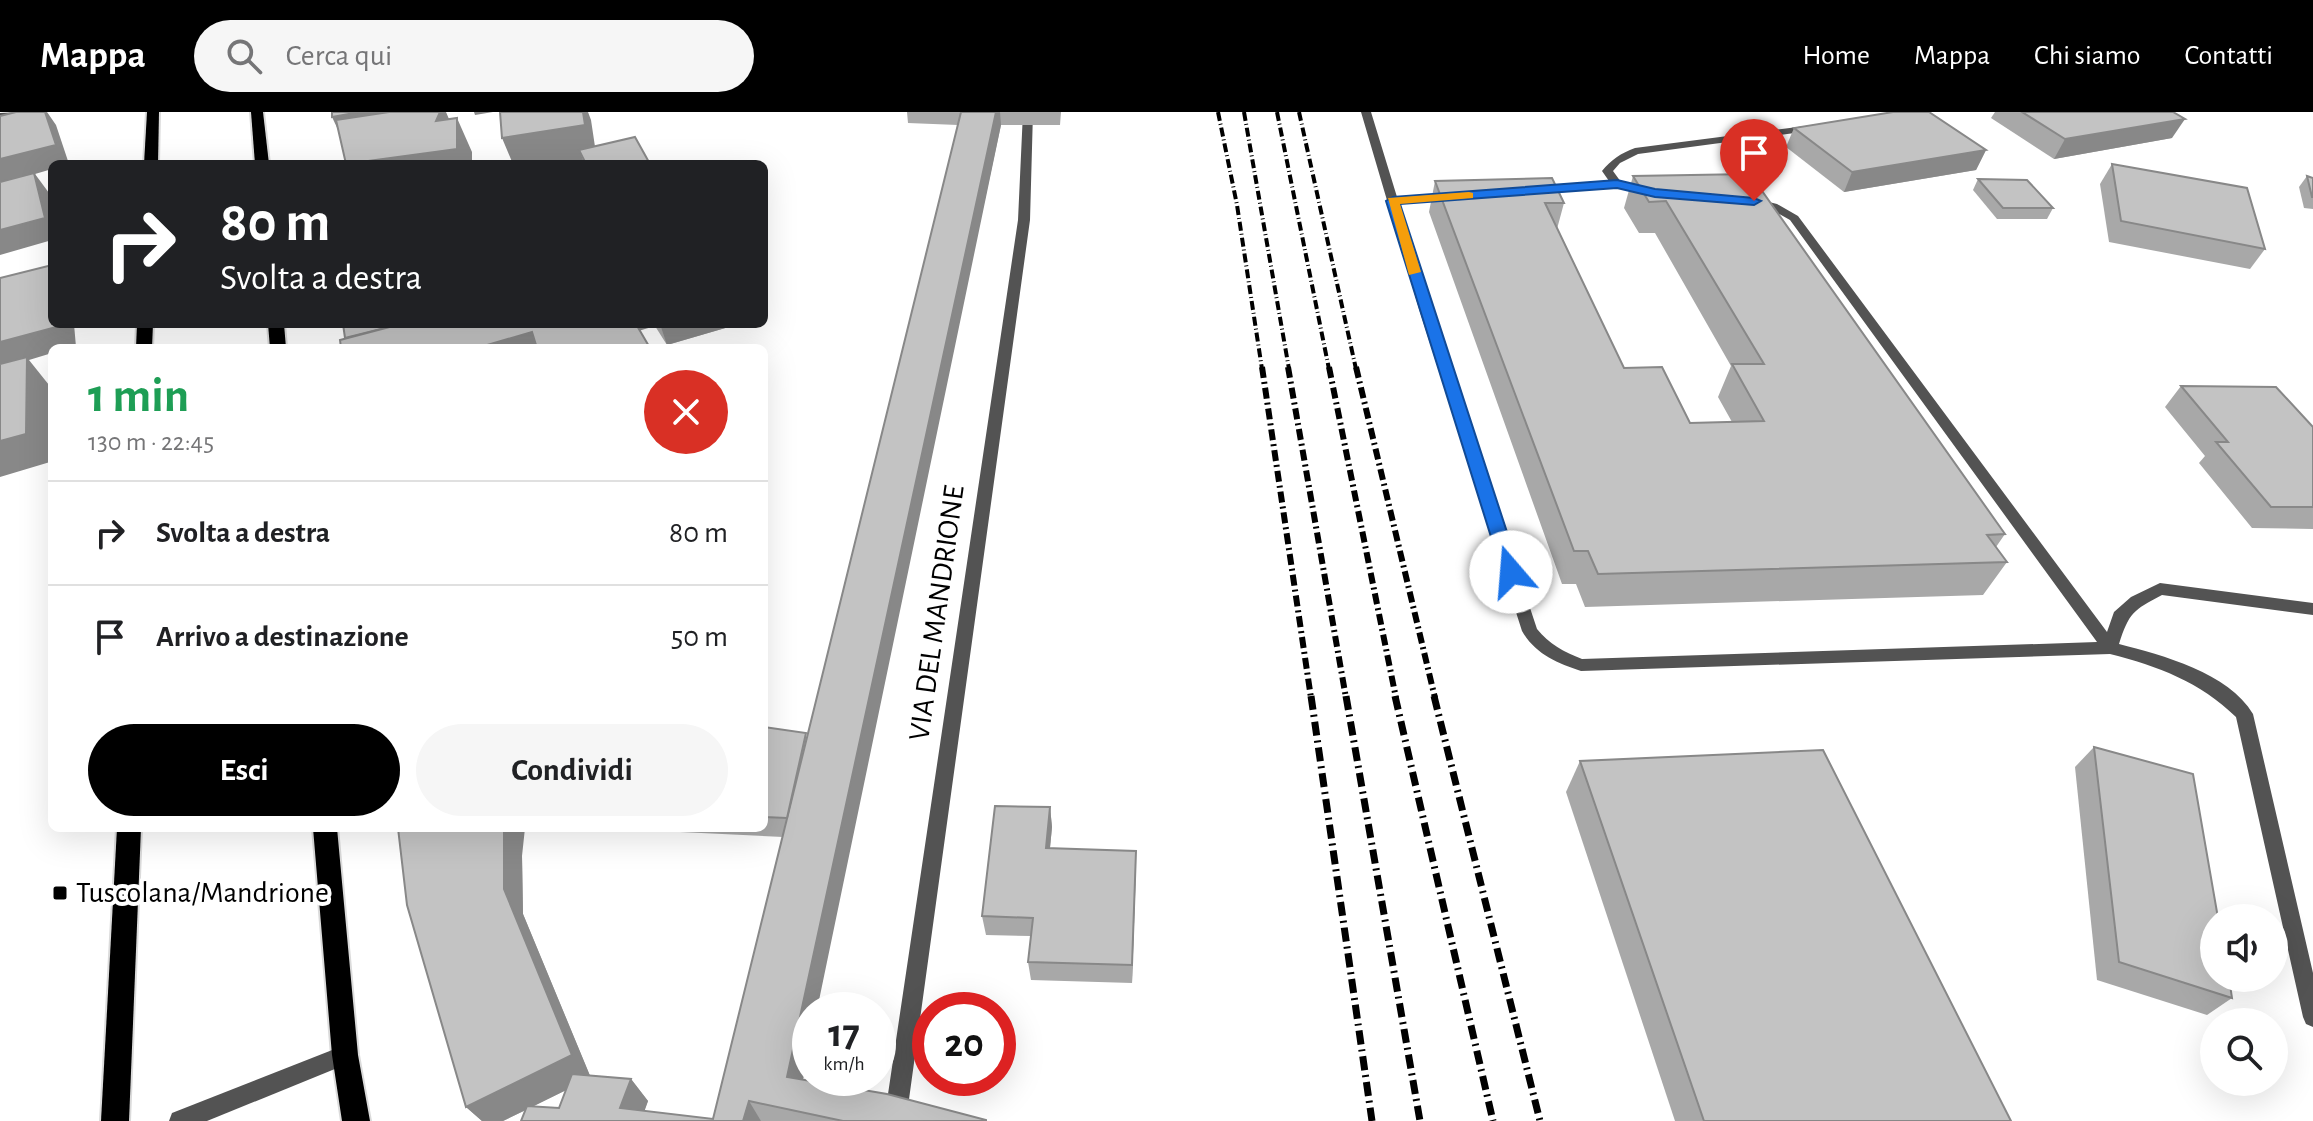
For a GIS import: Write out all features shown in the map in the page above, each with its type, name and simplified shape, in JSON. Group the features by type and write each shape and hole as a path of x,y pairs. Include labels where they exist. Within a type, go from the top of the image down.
{"main road":[{"path":"151,160 153,112"},
{"path":"257,112 262,160"},
{"path":"115,1121 129,832"},
{"path":"325,832 345,1055 356,1121"}],"street":[{"path":"0,116 16,112"},
{"name":"VIA DEL MANDRIONE","path":"895,1121 1024,220 1028,112"},
{"path":"1366,112 1530,631 1539,644 1555,656 1581,665 2110,648 2180,668 2223,692 2244,714 2313,1017"},
{"path":"1617,184 1607,171 1616,161 1635,151 1835,125"},
{"path":"1527,191 1617,184 1667,193"},
{"path":"1393,201 1467,195"},
{"path":"1738,200 1773,206 1794,218 2110,648"},
{"path":"2110,648 2120,616 2137,601 2160,589 2313,609"},
{"path":"180,1121 345,1055"}],"building":[{"path":"16,112 45,112 56,145 0,159 0,116"},
{"path":"332,112 360,112 332,117"},
{"path":"389,112 440,112 436,121 457,118 457,149 376,160 345,160 336,120"},
{"path":"500,112 583,112 585,125 502,138"},
{"path":"961,112 996,112 805,992 792,992 792,1054 787,1077 792,1078 792,1096 895,1096 986,1121 843,1121 749,1101 743,1121 521,1121 527,1106 559,1108 572,1074 631,1079 620,1108 713,1119"},
{"path":"1893,112 1929,112 1986,150 1852,172 1794,128"},
{"path":"2022,112 2173,112 2185,119 2065,139"},
{"path":"635,137 648,160 584,160 579,150"},
{"path":"2112,164 2247,188 2265,249 2121,221"},
{"path":"34,173 45,218 0,230 0,182"},
{"path":"1750,174 2005,534 1987,535 2007,562 1598,574 1588,551 1574,551 1435,181 1552,178 1564,203 1545,203 1624,368 1662,367 1690,423 1764,421 1732,364 1764,364 1666,201 1649,202 1633,176"},
{"path":"2307,176 2313,178 2313,197 2312,197"},
{"path":"1978,179 2027,180 2053,208 2003,208"},
{"path":"48,266 48,328 52,328 0,342 0,278"},
{"path":"344,328 385,328 345,338"},
{"path":"386,328 638,328 648,344 536,344 532,332 491,344 340,344 340,340"},
{"path":"27,357 26,434 0,441 0,364"},
{"path":"2181,386 2276,387 2313,427 2313,507 2271,507 2216,442 2228,442"},
{"path":"768,728 806,733 787,818 768,817"},
{"path":"2094,747 2193,774 2216,904 2200,904 2200,988 2119,962"},
{"path":"1823,750 2011,1121 1704,1121 1580,761"},
{"path":"995,806 1050,807 1046,848 1136,851 1132,965 1028,962 1033,918 982,916"},
{"path":"398,832 504,832 504,889 572,1055 466,1107 407,905"},
{"path":"2213,992 2231,992 2232,998"}],"railway":[{"path":"1218,112 1237,205 1262,369"},
{"path":"1244,112 1289,369"},
{"path":"1277,112 1329,369"},
{"path":"1299,112 1356,369"},
{"path":"1262,367 1311,698"},
{"path":"1288,367 1346,698"},
{"path":"1329,367 1396,698"},
{"path":"1356,367 1435,698"},
{"path":"1311,696 1372,1121"},
{"path":"1346,696 1420,1121"},
{"path":"1395,696 1493,1121"},
{"path":"1434,696 1540,1121"}],"slow traffic":[{"path":"1414,272 1393,201 1469,195"}],"place":[{"name":"Tuscolana/Mandrione","path":"60,893"}],"route":[{"path":"1511,572 1393,201 1617,184 1655,193 1754,201"}]}
